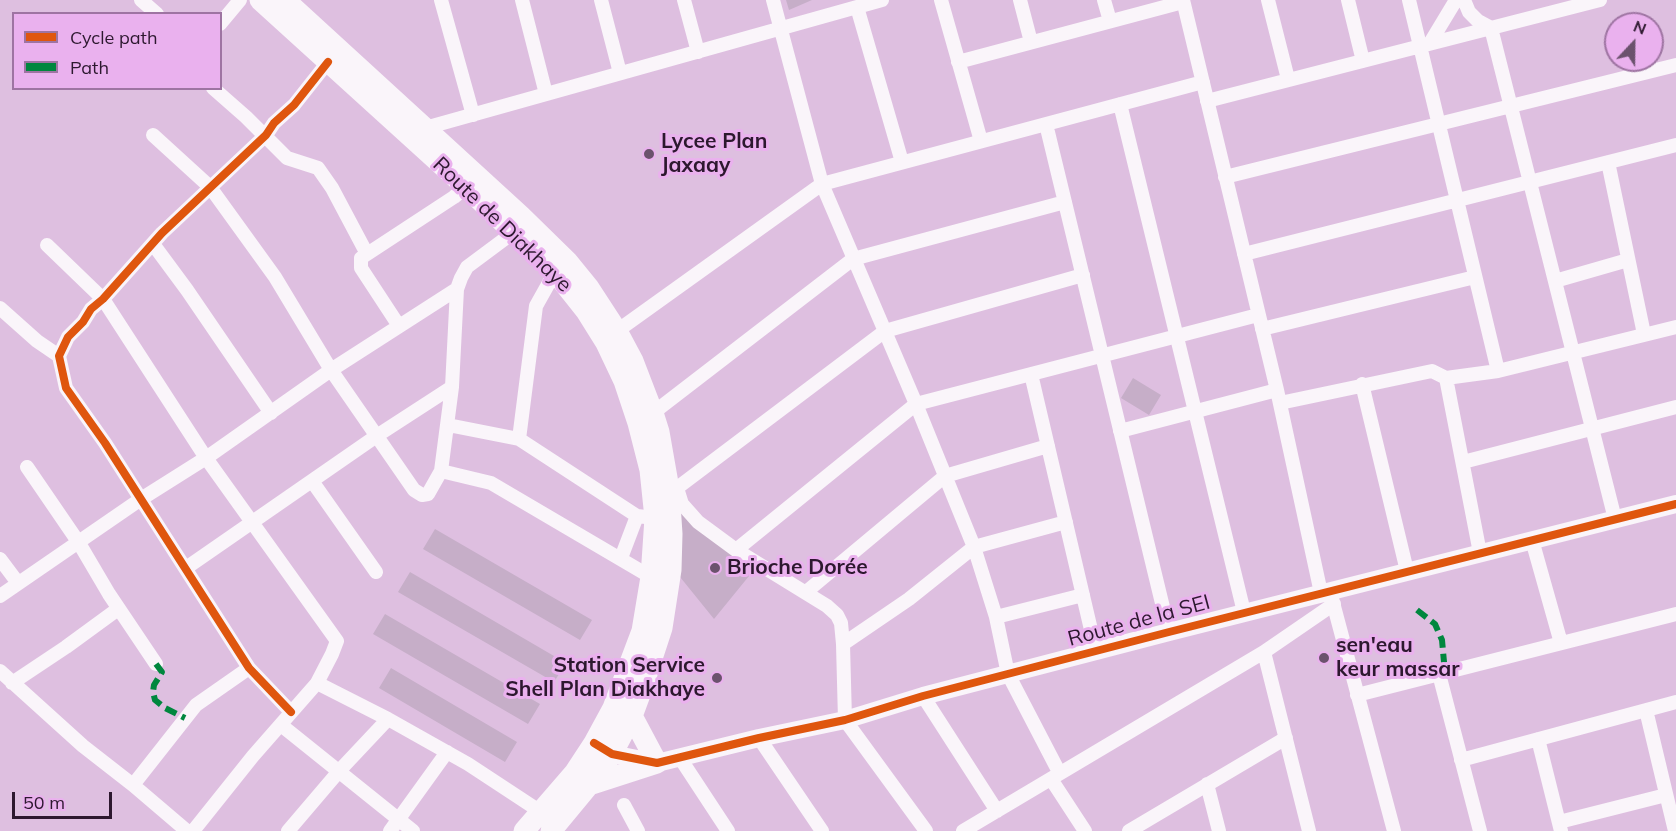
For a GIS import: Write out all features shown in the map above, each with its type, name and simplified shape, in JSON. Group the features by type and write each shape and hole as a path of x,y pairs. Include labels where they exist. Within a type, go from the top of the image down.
{"main road":[{"name":"Route de Diakhaye","path":"260,0 466,187 555,272 586,311 606,343 624,381 638,423 650,470 646,517 651,577 642,631 613,708 603,748 589,786 546,822 524,831"},
{"name":"Route de Diakhaye","path":"289,1 567,261 589,288 617,332 633,361 653,413 673,488 671,570 666,610 656,650 632,716 603,748 575,772 546,822"},
{"path":"589,786 657,763 632,716"}],"street":[{"path":"141,0 155,12"},
{"path":"222,22 240,0"},
{"path":"441,0 473,115"},
{"path":"522,0 546,94"},
{"path":"601,0 620,74"},
{"path":"684,0 698,52"},
{"path":"773,0 822,184 974,547 996,617 1008,674 1055,776 1085,831"},
{"path":"425,128 882,0"},
{"path":"940,0 981,141"},
{"path":"1020,0 1031,42"},
{"path":"1104,0 1110,21"},
{"path":"1268,0 1288,79"},
{"path":"1348,0 1363,61"},
{"path":"1409,0 1424,45 1438,124 1498,370"},
{"path":"1424,45 1456,0"},
{"path":"1464,0 1468,12 1491,28 1615,519"},
{"path":"1207,101 1600,0"},
{"path":"958,62 1183,1 1328,595 1394,831"},
{"path":"857,7 902,162"},
{"path":"291,712 249,668 105,442 66,388 59,356 68,337 92,309 210,187 266,135 274,123 294,105 328,62"},
{"path":"1225,177 1676,65"},
{"path":"617,332 822,184 1203,82"},
{"path":"215,90 266,135 287,158 318,168 332,188 367,254"},
{"path":"1120,104 1244,612"},
{"path":"1046,124 1169,632"},
{"path":"153,135 210,187 274,277 331,370 419,494 428,494 441,471 452,387 457,290 467,267 514,232"},
{"path":"1244,254 1676,145"},
{"path":"1608,162 1644,334"},
{"path":"399,326 361,268 362,258 466,187"},
{"path":"653,413 854,259 1065,202"},
{"path":"153,244 271,413"},
{"path":"47,245 102,299 206,458 337,641 317,683 193,831"},
{"path":"1555,281 1628,260"},
{"path":"519,440 536,306 555,272"},
{"path":"926,831 845,720 843,644 841,623 837,615 806,592 736,550 691,517 673,488 885,331 1083,276"},
{"path":"1262,329 1475,278"},
{"path":"0,596 141,499 206,458 331,370 457,290"},
{"path":"0,308 59,356"},
{"path":"736,550 916,404 1258,315"},
{"path":"1120,431 1195,412 1432,371 1446,378 1498,370 1676,327"},
{"path":"1031,374 1096,651"},
{"path":"1446,378 1480,553"},
{"path":"1362,384 1407,572"},
{"path":"186,568 378,435 452,387"},
{"path":"1463,462 1676,407"},
{"path":"448,425 519,440 646,517 621,558"},
{"path":"806,592 945,476 1048,446"},
{"path":"27,467 79,543 118,609 156,664"},
{"path":"441,471 491,483 651,577"},
{"path":"312,481 376,572"},
{"name":"Route de la SEI","path":"603,748 657,763 680,758 845,720 923,696 1244,612 1328,595 1407,572 1676,504"},
{"path":"843,644 909,599 974,547 1066,522"},
{"path":"1532,540 1561,643"},
{"path":"0,559 18,583"},
{"path":"996,617 1083,595"},
{"path":"963,831 1264,652 1328,595"},
{"path":"12,682 66,647 118,609"},
{"path":"1357,694 1676,614"},
{"path":"1264,652 1309,831"},
{"path":"133,785 196,705 249,668"},
{"path":"0,671 83,746 187,831"},
{"path":"1439,674 1480,831"},
{"path":"317,683 447,752 546,822"},
{"path":"923,696 997,811"},
{"path":"1461,760 1676,702"},
{"path":"1646,710 1675,831"},
{"path":"288,831 340,770 388,719"},
{"path":"280,725 340,770 394,826 412,831"},
{"path":"759,738 822,831"},
{"path":"1129,831 1286,738"},
{"path":"1538,739 1560,826 1666,795"},
{"path":"394,826 447,752"},
{"path":"680,758 728,831"},
{"path":"1208,784 1219,831"},
{"path":"624,805 638,831"}],"building":[{"path":"786,0 812,0 789,10"},
{"path":"1133,378 1161,395 1149,415 1121,398"},
{"name":"Brioche Dorée","path":"680,512 758,565 714,619 676,572"},
{"path":"435,529 592,620 580,640 423,549"},
{"path":"410,572 566,663 554,682 398,592"},
{"path":"385,614 540,704 528,724 373,634"},
{"path":"391,668 517,742 505,762 379,688"}],"marked path":[{"path":"1417,610 1435,624 1442,640 1445,673"},
{"path":"156,664 162,672 154,685 155,700 185,718"}],"cycle path":[{"path":"291,712 249,668 105,443 66,388 59,356 68,337 83,322 91,309 103,299 162,233 266,135 274,123 294,105 328,62"},
{"path":"594,743 612,754 657,763 845,720 923,696 1169,632 1676,504"}],"place":[{"name":"Lycee Plan Jaxaay","path":"649,154"},
{"name":"Brioche Dorée","path":"715,568"},
{"name":"sen'eau keur massar","path":"1324,658"},
{"name":"Station Service Shell Plan Diakhaye","path":"717,678"}]}
